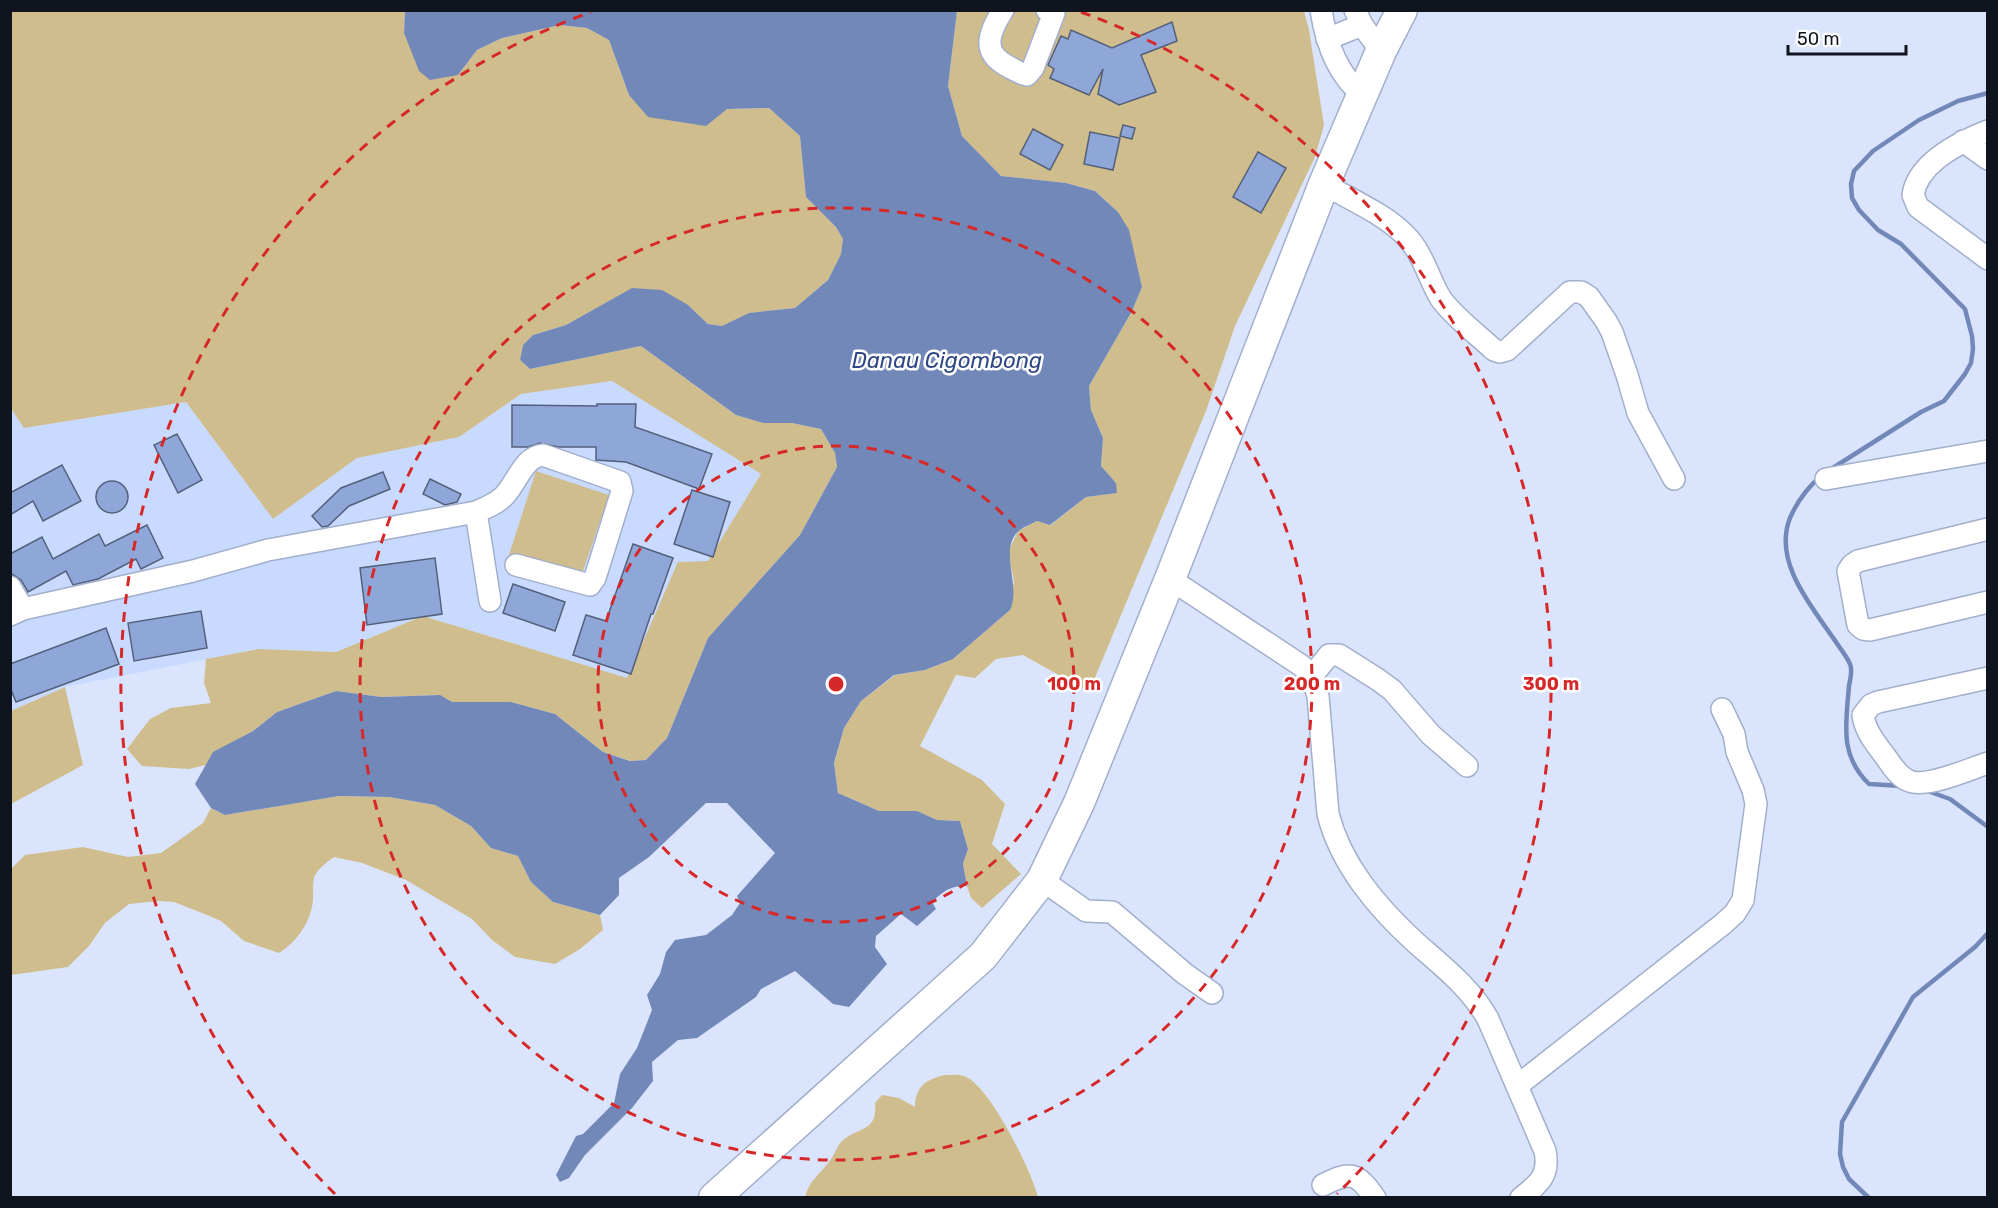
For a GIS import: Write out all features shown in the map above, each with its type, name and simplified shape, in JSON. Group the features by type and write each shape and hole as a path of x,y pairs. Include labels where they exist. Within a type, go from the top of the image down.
{"highway":[{"path":"714,1197 982,956 1042,880 1079,803 1170,579 1324,184 1381,51 1402,10"}],"street":[{"path":"1003,10 990,41 991,51 1000,63 1028,75 1033,68 1054,13 1047,10"},
{"path":"1321,10 1327,39 1341,71 1351,86 1363,95"},
{"path":"1327,39 1359,18 1381,51"},
{"path":"1988,131 1963,141 1938,159 1920,177 1913,195 1918,207 1988,259"},
{"path":"1963,141 1988,159"},
{"path":"1324,184 1388,220 1406,236 1417,249 1446,306 1494,350 1500,352 1507,350 1570,292 1581,292 1589,297 1612,332 1638,413 1674,479"},
{"path":"1826,479 1988,450"},
{"path":"10,587 17,612 193,572 268,550 476,512 504,496 528,463 537,456 543,455 620,482 622,491 595,578 590,585 516,565"},
{"path":"476,512 490,601"},
{"path":"1988,529 1858,561 1848,571 1858,625 1863,629 1870,630 1988,602"},
{"path":"1170,579 1302,666 1312,676 1318,696 1328,814 1344,857 1352,871 1387,914 1472,994 1488,1019 1545,1151 1546,1172 1521,1197"},
{"path":"1312,676 1329,655 1339,655 1392,690 1431,735 1467,766"},
{"path":"1988,678 1878,702 1871,705 1863,715 1867,730 1880,749 1901,776 1911,782 1932,781 1988,764"},
{"path":"1517,1086 1723,924 1735,913 1743,900 1756,804 1753,790 1737,753 1734,734 1722,709"},
{"path":"1042,880 1086,911 1112,912 1185,974 1212,993"},
{"path":"1323,1185 1343,1175 1354,1177 1364,1184 1375,1197"}],"shaded area":[{"path":"10,11 405,11 404,33 458,75 477,50 502,38 560,25 587,28 609,40 629,95 727,109 769,108 800,136 806,197 836,227 843,239 841,254 828,280 795,308 750,313 722,326 708,324 688,305 633,288 566,325 533,335 523,345 520,360 530,369 641,346 736,415 763,423 792,423 821,429 835,453 837,467 800,535 708,638 667,738 646,760 631,761 603,752 555,714 511,702 452,702 439,695 381,697 336,691 277,712 253,731 214,752 206,765 189,769 142,766 127,749 150,719 171,708 211,703 204,683 206,659 258,649 336,652 423,616 627,678 678,562 708,561 761,474 612,381 521,394 459,437 357,458 273,519 186,402 24,428 10,407"},
{"path":"957,11 1304,11 1324,125 1315,157 1235,326 1206,411 1089,692 1023,655 996,659 975,678 956,675 920,746 982,780 1005,804 992,844 1021,874 982,908 971,898 967,886 963,864 968,849 960,821 937,820 917,811 879,811 838,793 834,764 844,728 861,701 895,675 925,670 953,659 1010,610 1014,581 1008,552 1018,531 1037,521 1051,525 1086,497 1116,493 1116,483 1101,466 1103,438 1091,410 1089,386 1132,311 1142,287 1118,212 1100,195 1095,191 1066,183 1001,176 962,136 948,86"},
{"path":"612,381 761,474 708,562 678,562 627,678 423,616 336,652 258,649 65,687 11,711 10,407 24,428 186,402 273,518 357,458 459,437 521,394"},
{"path":"536,471 609,495 579,583 507,561"},
{"path":"65,687 83,765 11,804 11,711"},
{"path":"339,796 389,797 435,805 471,826 491,848 518,856 531,882 553,902 600,915 603,930 580,949 555,964 515,957 492,940 472,919 406,880 362,863 334,857 315,875 312,907 304,927 295,939 279,953 244,941 221,921 174,902 158,901 129,904 105,923 89,946 68,967 11,975 10,870 25,855 83,847 128,857 161,853 203,823 211,808 225,815"},
{"path":"945,1075 964,1076 974,1082 985,1095 1019,1150 1038,1197 805,1197 812,1182 831,1160 841,1142 870,1124 875,1113 875,1103 882,1095 899,1098 915,1107 919,1089 932,1079"}],"water":[{"name":"Danau Cigombong","path":"405,11 957,11 948,86 962,136 1001,176 1066,183 1095,191 1118,212 1129,230 1142,287 1132,311 1089,386 1091,410 1103,438 1101,466 1116,483 1117,493 1086,497 1050,525 1037,521 1020,530 1013,538 1010,547 1013,600 1010,610 953,659 925,670 894,675 861,701 844,728 834,763 838,793 879,811 917,811 937,820 960,821 968,849 963,864 967,886 948,889 941,894 932,902 936,909 917,926 901,914 876,936 875,947 887,964 849,1007 833,1004 795,971 761,989 756,997 697,1038 678,1040 652,1062 653,1081 632,1108 585,1155 569,1178 560,1182 556,1175 576,1136 583,1134 614,1103 620,1074 637,1048 652,1010 647,995 660,974 666,952 675,940 706,935 732,915 740,903 737,896 775,853 727,803 706,803 649,857 619,878 619,895 600,915 553,902 531,882 518,856 491,848 471,826 435,805 389,797 339,796 225,815 211,808 195,784 213,752 253,731 277,712 336,691 381,697 440,695 452,702 511,702 555,714 603,752 630,761 646,760 667,738 708,638 800,535 837,467 835,453 821,429 792,423 763,423 736,415 641,346 530,369 520,360 523,345 533,335 566,325 632,288 662,290 688,305 708,324 722,326 749,313 795,308 828,280 841,254 843,239 836,227 806,197 800,136 769,108 727,109 706,126 648,117 629,95 609,40 587,28 560,25 502,38 477,50 458,75 430,80 419,71 404,33"}],"building":[{"path":"1172,22 1177,41 1141,55 1156,92 1119,105 1098,94 1103,69 1089,95 1050,78 1054,69 1048,65 1061,36 1068,39 1071,30 1112,48"},
{"path":"1123,125 1135,128 1132,139 1120,136"},
{"path":"1033,129 1063,145 1050,170 1020,154"},
{"path":"1090,132 1120,138 1113,170 1084,164"},
{"path":"1258,152 1286,168 1261,213 1233,197"},
{"path":"597,404 636,404 635,427 712,454 699,489 626,462 596,460 596,447 558,447 540,443 528,447 512,447 512,405 597,406"},
{"path":"177,434 202,480 178,493 154,445"},
{"path":"62,465 81,501 43,521 33,501 10,515 10,493"},
{"path":"383,472 390,489 349,506 328,526 322,527 312,516 341,488"},
{"path":"430,479 461,494 457,502 445,505 423,494"},
{"path":"112,481 123,486 128,497 123,508 112,513 101,508 96,497 101,486"},
{"path":"692,490 730,502 713,557 674,544"},
{"path":"147,525 163,558 141,569 136,559 98,579 73,585 66,571 28,592 21,580 10,573 10,554 42,537 53,559 99,534 105,546"},
{"path":"633,544 673,558 631,674 573,655 586,615 606,621"},
{"path":"435,558 442,614 367,625 360,568"},
{"path":"513,584 565,602 555,631 503,613"},
{"path":"201,611 207,648 134,661 128,623"},
{"path":"106,628 119,664 16,702 10,687 10,664"}],"waterway":[{"path":"1828,471 1921,412 1944,401 1965,374 1971,363 1973,349 1965,309 1901,244 1878,230 1859,210 1852,198 1851,184 1854,171 1873,151 1919,120 1958,101 1988,93"},
{"path":"1819,478 1802,496 1790,518 1786,535 1791,568 1798,585 1851,666 1846,726 1853,762 1869,784 1902,786"},
{"path":"1925,790 1950,799 1988,827"},
{"path":"1869,1198 1849,1179 1843,1167 1840,1154 1842,1122 1913,997 1975,947 1988,933"}]}
